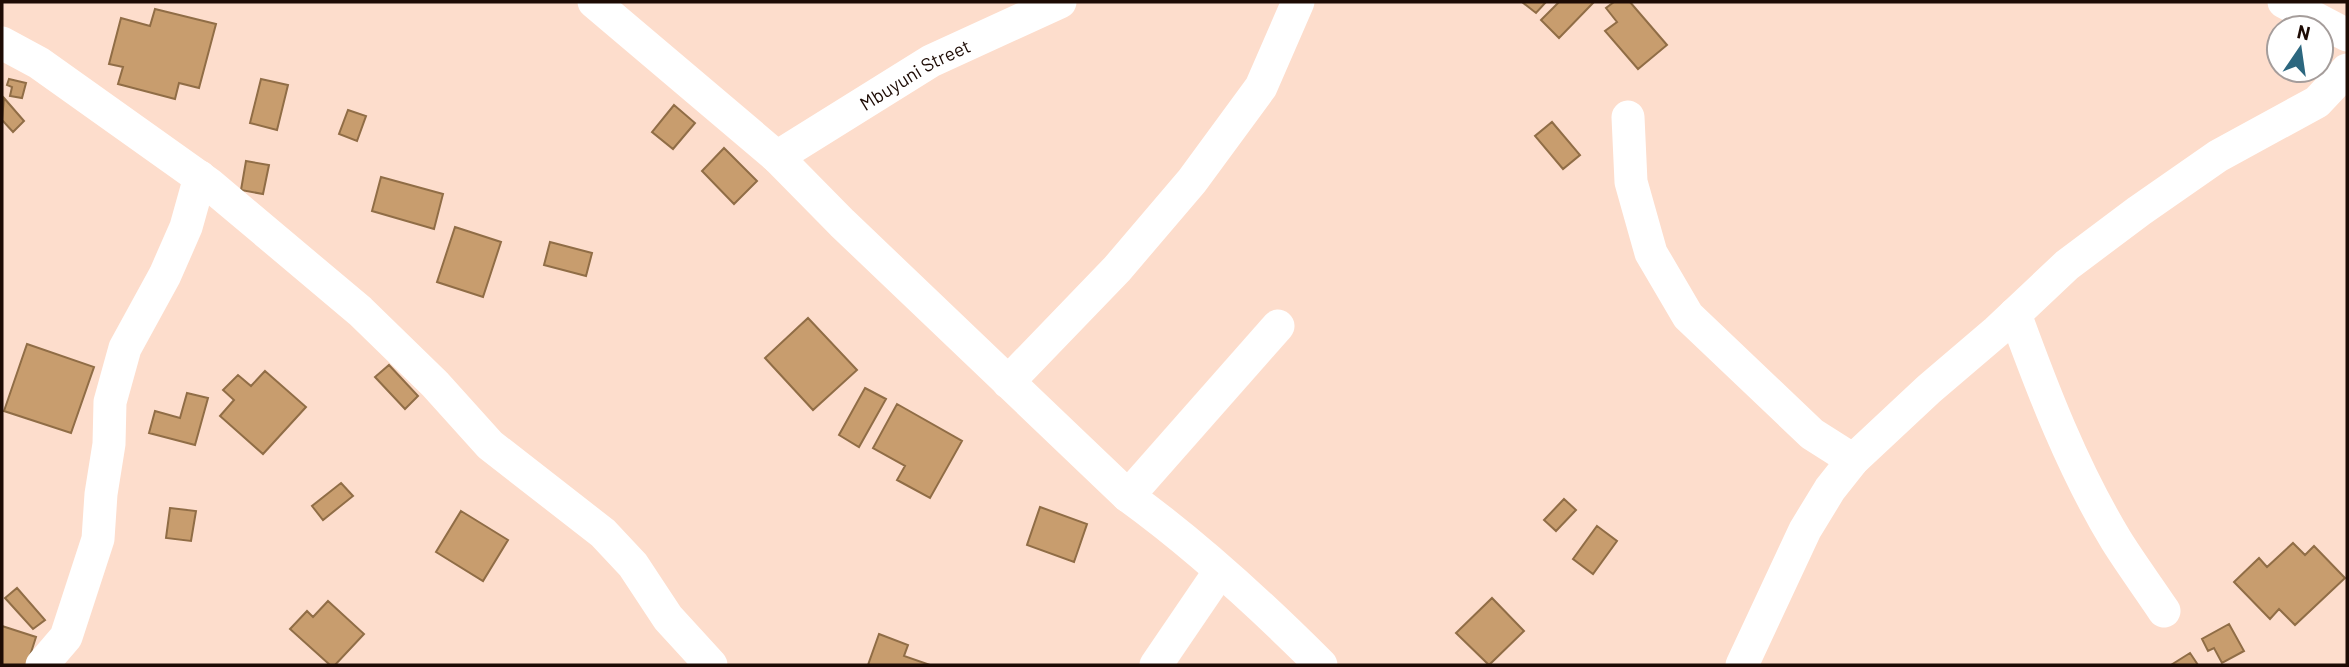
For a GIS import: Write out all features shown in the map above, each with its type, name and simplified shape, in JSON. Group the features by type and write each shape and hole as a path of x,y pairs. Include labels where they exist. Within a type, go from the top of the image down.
{"street":[{"path":"594,2 777,157 842,223 1128,496 1154,515 1276,620 1321,665"},
{"name":"Mbuyuni Street","path":"777,157 931,61 1060,2"},
{"path":"1008,382 1117,269 1192,181 1261,87 1298,2"},
{"path":"2289,11 2347,35"},
{"path":"2,43 39,63 200,177 360,311 435,384 490,445 603,533 633,565 668,618 711,665"},
{"path":"1742,665 1805,530 1830,489 1853,460 2067,265 2313,86 2347,70"},
{"path":"1628,117 1630,183 1651,253 1688,316 1812,434 1853,460"},
{"path":"43,665 66,637 98,539 110,402 125,348 165,275 186,227 200,177"},
{"path":"2015,314 2045,395 2082,474 2116,539 2164,611"},
{"path":"1128,496 1279,326"},
{"path":"1156,665 1220,571"}],"building":[{"path":"1522,2 1546,2 1536,13"},
{"path":"1559,2 1594,2 1559,38 1541,20"},
{"path":"1614,2 1630,2 1667,45 1638,69 1605,31 1617,22 1606,8"},
{"path":"155,9 216,24 199,88 179,83 175,99 118,84 123,67 109,64 121,18 150,26"},
{"path":"9,79 26,83 22,98 10,96 12,87 7,85"},
{"path":"261,79 288,85 277,130 250,123"},
{"path":"4,98 24,121 13,132 2,120"},
{"path":"674,105 695,123 673,149 652,132"},
{"path":"348,110 366,116 357,141 339,134"},
{"path":"1552,122 1580,155 1563,169 1535,136"},
{"path":"724,148 757,181 734,204 702,171"},
{"path":"246,161 269,165 263,194 241,190"},
{"path":"381,177 443,194 434,229 372,211"},
{"path":"455,227 501,242 483,297 437,282"},
{"path":"550,242 592,253 586,276 544,265"},
{"path":"808,318 857,370 813,410 765,358"},
{"path":"27,344 94,367 71,433 4,411"},
{"path":"389,365 418,396 405,409 375,377"},
{"path":"265,371 306,407 263,454 220,416 234,400 223,390 238,375 251,386"},
{"path":"865,388 886,399 859,447 839,435"},
{"path":"187,393 208,398 195,445 149,433 155,411 180,418"},
{"path":"897,404 962,441 930,498 897,480 905,466 873,448"},
{"path":"341,483 353,496 323,520 312,506"},
{"path":"1564,499 1576,510 1556,531 1544,520"},
{"path":"1040,507 1087,524 1074,562 1027,545"},
{"path":"170,508 196,511 191,541 166,538"},
{"path":"461,511 508,540 483,581 436,552"},
{"path":"1597,526 1617,541 1593,574 1573,559"},
{"path":"2293,543 2305,555 2314,546 2345,578 2295,625 2279,609 2270,619 2234,582 2259,558 2267,567"},
{"path":"17,588 45,620 33,629 5,598"},
{"path":"1492,598 1524,631 1489,665 1456,633"},
{"path":"328,601 364,634 335,665 330,665 290,629 307,611 313,617"},
{"path":"2229,624 2244,651 2222,663 2214,648 2208,651 2202,639"},
{"path":"2,626 36,637 27,665 2,665"},
{"path":"879,634 908,645 904,656 930,665 868,665"},
{"path":"2190,653 2198,665 2171,665"}]}
